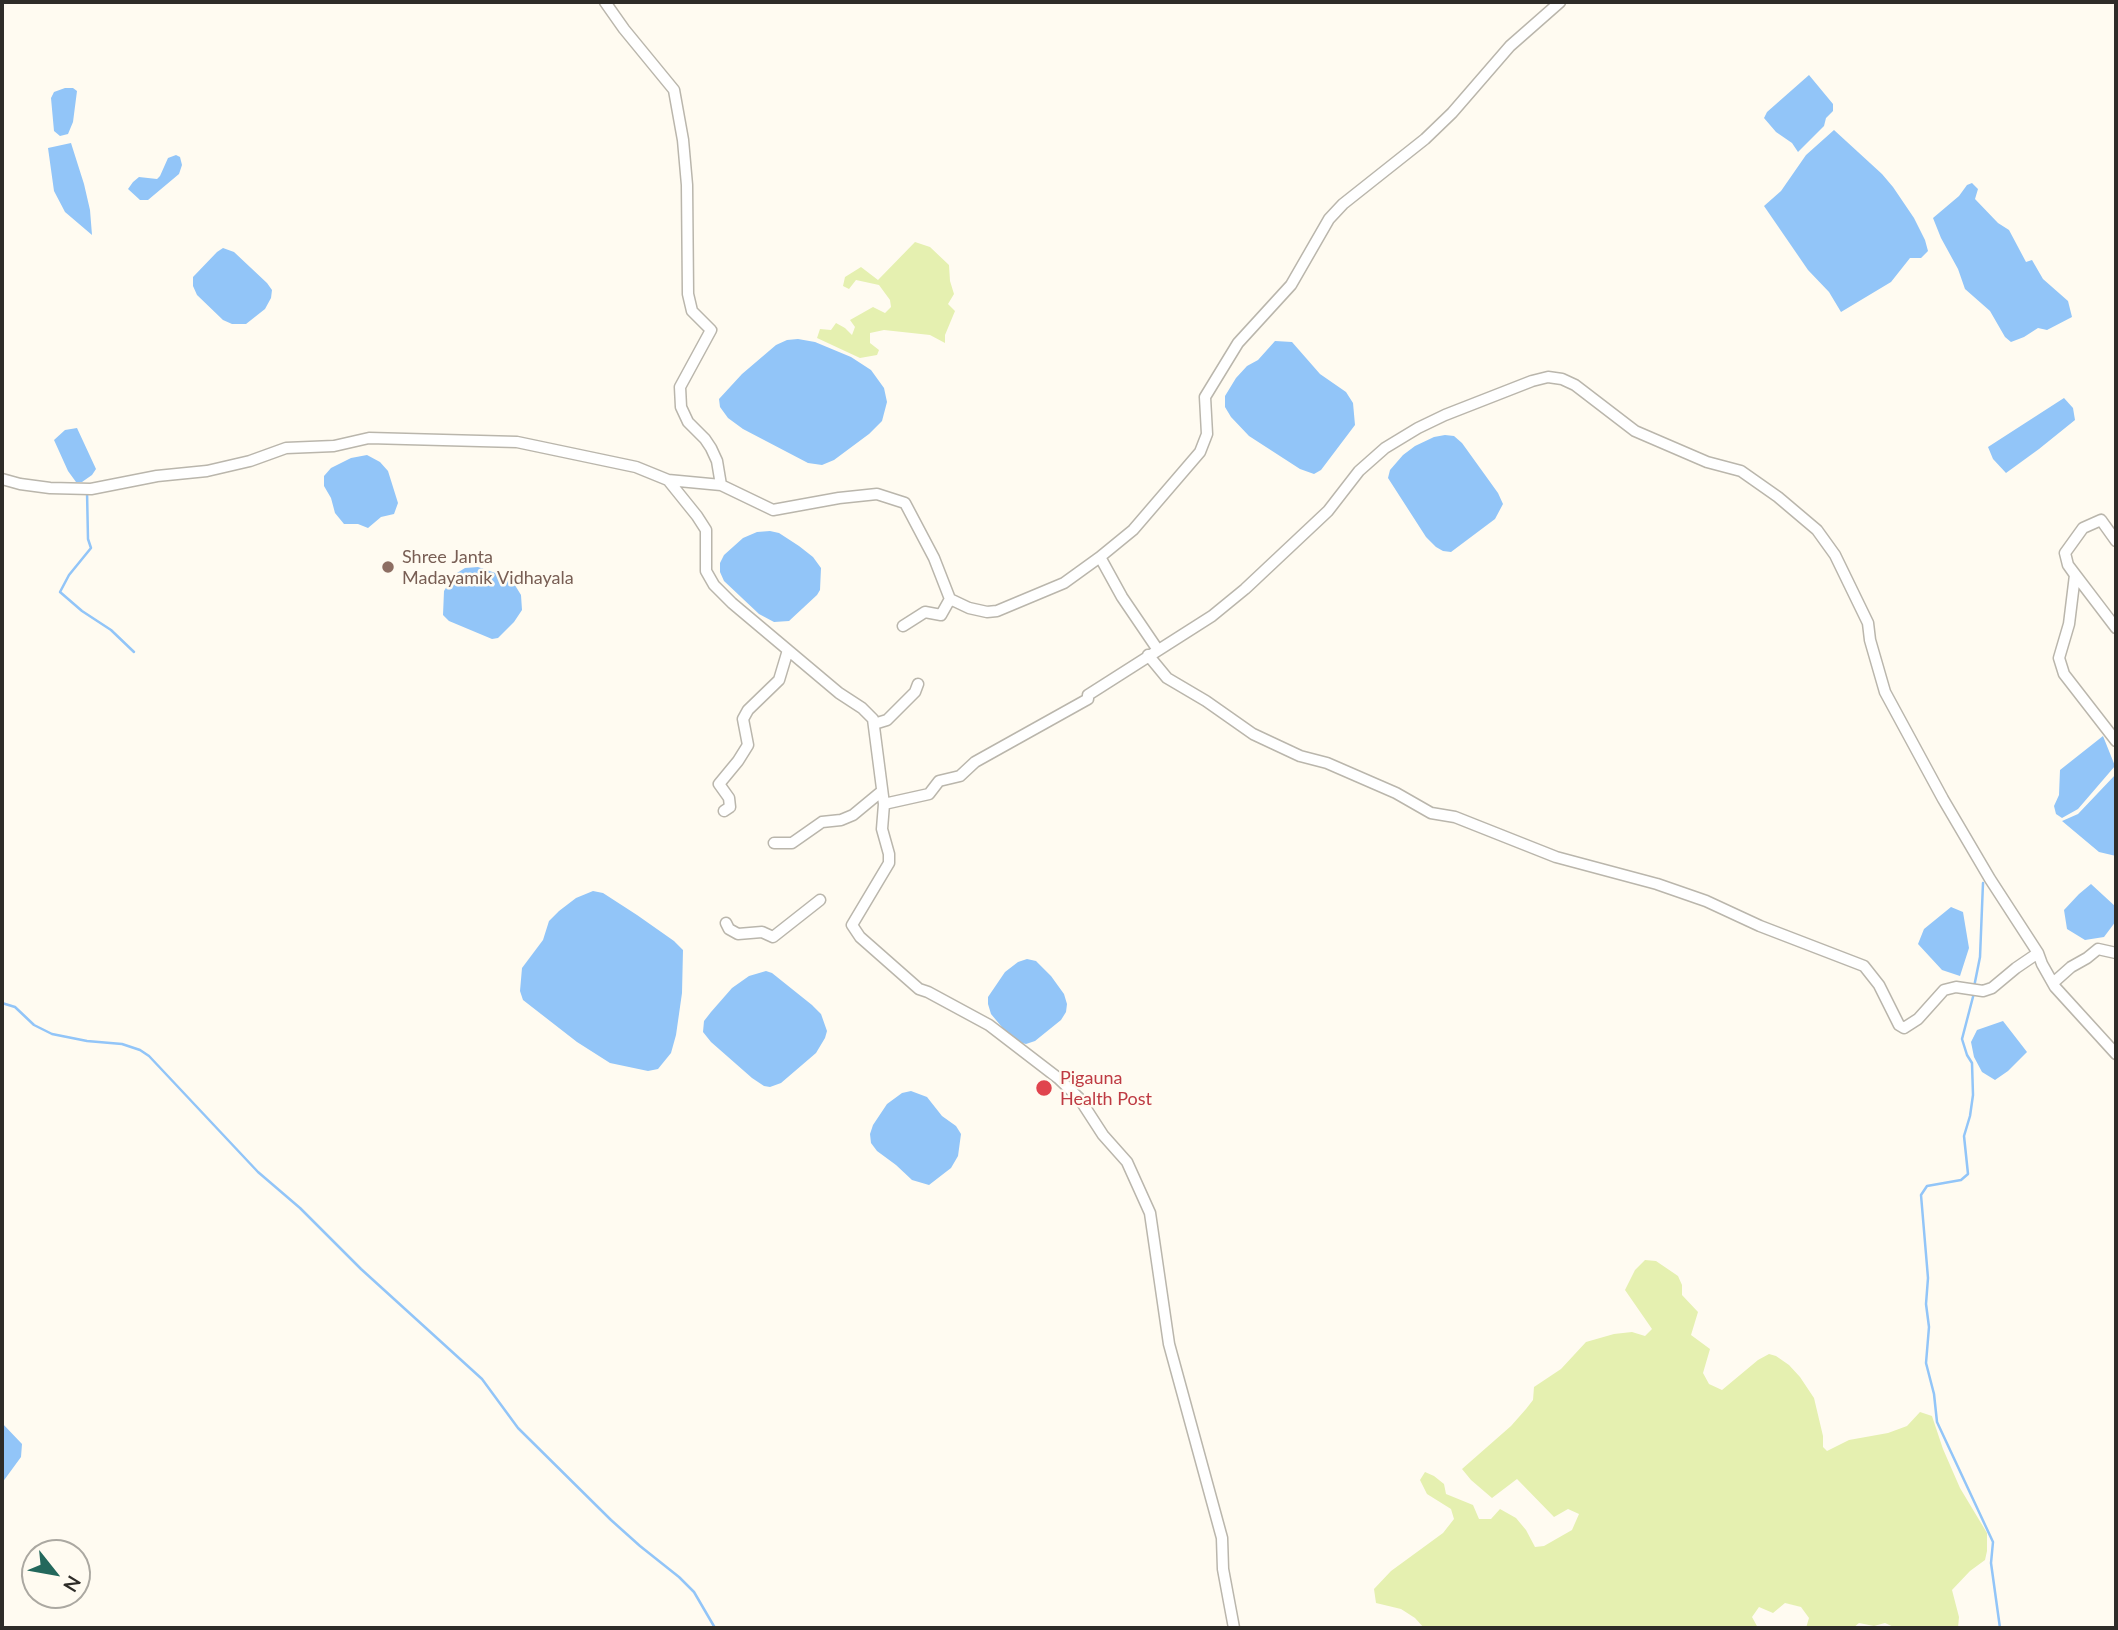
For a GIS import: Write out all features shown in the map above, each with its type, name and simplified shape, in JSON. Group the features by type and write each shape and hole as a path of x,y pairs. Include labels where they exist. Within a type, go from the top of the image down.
{"street":[{"path":"605,2 674,90 683,140 687,185 688,294 692,311 711,330 680,387 681,407 688,422 711,448 717,461 721,485"},
{"path":"2,479 50,488 91,489 157,476 207,471 250,461 286,448 334,446 369,438 517,442 636,467 668,480 721,485 773,510 877,494 905,503 934,558 950,599 969,608 997,611 1064,583 1133,530 1200,452 1207,434 1205,397 1238,343 1291,285 1329,219 1343,204 1426,139 1510,46 1560,2"},
{"path":"884,804 929,793 939,781 960,776 975,762 1088,699 1088,695 1212,616 1245,589 1328,511 1359,471 1385,448 1445,415 1548,377 1569,382 1635,431 1707,461 1741,471 1778,497 1817,530 1835,555 1868,622 1870,640 1885,692 1983,868 2038,953 2063,998 2116,1054"},
{"path":"668,480 706,530 706,571 714,585 873,719 884,804 882,829 889,863 852,925 860,937 919,989 989,1025 1058,1078 1079,1098 1103,1135 1127,1162 1150,1213 1169,1344 1222,1538 1223,1569 1234,1628"},
{"path":"2116,541 2101,520 2083,528 2065,552 2068,565 2075,575 2069,624 2059,658 2064,674 2116,741"},
{"path":"1100,557 1122,597 1158,650"},
{"path":"2068,565 2116,628"},
{"path":"903,626 925,612 941,615 950,599"},
{"path":"724,811 730,807 729,798 719,784 748,745 743,719 748,710 779,680 788,650"},
{"path":"1148,655 1167,678 1253,734 1300,757 1327,763 1395,793 1431,813 1455,817 1556,857 1657,884 1706,901 1760,926 1864,966 1879,985 1899,1024 1904,1028 1918,1019 1944,990 1956,987 1983,991 1992,988 2038,953"},
{"path":"874,724 887,720 915,692 918,684"},
{"path":"774,843 792,843 822,822 841,820 853,815 882,791"},
{"path":"726,923 729,929 738,934 762,932 773,937 820,900"},
{"path":"2053,983 2098,949 2116,953"}],"green space":[{"path":"915,242 930,247 949,265 954,294 948,304 955,311 945,335 945,343 930,335 884,330 870,333 870,343 879,350 877,355 860,358 817,338 820,329 831,330 836,323 852,335 855,327 850,320 873,307 885,313 891,307 890,300 879,285 856,280 849,289 843,286 845,277 861,267 878,280"},
{"path":"1645,1260 1656,1261 1678,1276 1682,1295 1698,1312 1691,1335 1710,1349 1703,1373 1709,1384 1722,1390 1758,1360 1769,1354 1776,1356 1800,1377 1814,1398 1823,1447 1827,1451 1849,1440 1888,1433 1907,1426 1920,1412 1932,1416 1960,1488 1987,1533 1985,1560 1952,1590 1959,1617 1958,1628 1896,1628 1885,1623 1874,1626 1859,1623 1853,1628 1806,1628 1809,1618 1801,1607 1785,1603 1773,1613 1759,1607 1752,1617 1758,1628 1424,1628 1401,1609 1376,1603 1374,1589 1391,1571 1443,1533 1454,1519 1451,1509 1427,1494 1420,1480 1425,1472 1444,1484 1446,1494 1473,1505 1479,1519 1491,1519 1500,1509 1516,1518 1535,1547 1544,1546 1572,1530 1579,1514 1568,1509 1554,1517 1517,1479 1492,1498 1462,1469 1511,1426 1526,1409 1533,1400 1534,1387 1561,1369 1586,1342 1632,1332 1645,1336 1652,1329 1625,1290 1635,1270"}],"water":[{"path":"1809,75 1833,104 1833,111 1826,118 1824,126 1798,152 1792,143 1776,132 1764,118 1767,112"},
{"path":"65,88 77,91 73,122 68,134 60,136 54,131 51,98 54,92"},
{"path":"1834,130 1893,187 1914,218 1928,251 1921,258 1910,258 1891,282 1841,312 1764,206 1781,191 1806,155"},
{"path":"71,143 90,210 92,235 65,212 54,191 48,148"},
{"path":"176,155 180,157 182,165 179,174 148,200 140,200 128,189 139,177 157,179 168,158"},
{"path":"1972,183 1978,189 1975,199 1998,223 2009,230 2026,262 2032,260 2043,279 2068,301 2072,317 2047,330 2038,328 2011,342 2005,337 1990,311 1965,289 1933,218"},
{"path":"223,248 234,252 272,290 265,309 246,324 232,324 223,320 197,295 193,286 193,277"},
{"path":"798,339 815,342 851,357 871,370 884,388 887,402 882,421 869,434 834,460 822,465 808,463 743,429 728,418 720,407 719,399 742,374 776,345"},
{"path":"1275,341 1292,342 1320,374 1346,392 1353,403 1355,425 1321,470 1314,474 1300,469 1249,436 1225,407 1225,396 1236,378"},
{"path":"2064,398 2073,408 2075,420 2006,473 1993,459 1988,447"},
{"path":"77,428 96,469 82,482 76,482 68,471 54,440 65,430"},
{"path":"1445,435 1454,436 1462,443 1503,504 1495,519 1451,552 1436,547 1426,537 1388,478 1390,470 1403,455 1415,446"},
{"path":"367,455 380,462 388,471 398,503 394,514 381,517 368,528 358,524 344,524 335,513 324,486 324,476 331,468 351,458"},
{"path":"757,532 779,533 799,546 813,557 821,568 820,590 817,595 789,621 774,622 759,614 724,581 720,572 724,555 743,538"},
{"path":"478,567 504,576 513,582 521,595 522,610 498,638 492,639 449,621 443,615 444,591 449,583 465,568"},
{"path":"2103,736 2115,766 2078,809 2062,818 2056,814 2054,806 2059,795 2060,770"},
{"path":"2116,774 2116,856 2099,852 2062,821 2078,814"},
{"path":"2091,884 2116,907 2116,921 2104,937 2085,940 2067,929 2064,910"},
{"path":"593,891 603,893 637,915 683,950 682,993 676,1035 671,1053 658,1069 648,1071 610,1063 577,1042 523,1000 520,991 522,968 543,940 549,921 576,898"},
{"path":"1951,907 1963,912 1969,948 1960,976 1942,970 1918,944 1924,929"},
{"path":"1027,959 1036,961 1051,976 1064,994 1067,1004 1061,1020 1035,1041 1026,1044 1018,1042 1006,1032 991,1014 988,997 1005,972"},
{"path":"766,971 812,1005 821,1014 827,1031 816,1053 781,1083 770,1087 752,1078 703,1032 704,1021 732,988 749,976"},
{"path":"2003,1021 2027,1052 1995,1080 1982,1072 1974,1057 1971,1042 1977,1030"},
{"path":"911,1091 927,1097 961,1134 958,1156 951,1168 929,1185 912,1180 871,1143 873,1125 887,1104 902,1093"},
{"path":"2,1423 22,1444 21,1457 2,1483"}],"waterway":[{"path":"87,491 88,539 91,548 69,575 60,592 111,630 134,652"},
{"path":"1974,987 1980,957 1983,883"},
{"path":"1974,993 1962,1039 1972,1063 1973,1095 1964,1136 1968,1174 1961,1180 1927,1186 1921,1195 1928,1278 1926,1304 1929,1327 1926,1363 1934,1394 1937,1422 1993,1542 1991,1563 2000,1628"},
{"path":"2,1003 15,1007 34,1025 52,1034 122,1044 149,1056 258,1172 482,1379 518,1428 611,1520 694,1592 715,1628"}],"place":[{"name":"Shree Janta Madayamik Vidhayala","path":"388,567"},
{"name":"Pigauna Health Post","path":"1044,1088"}]}
